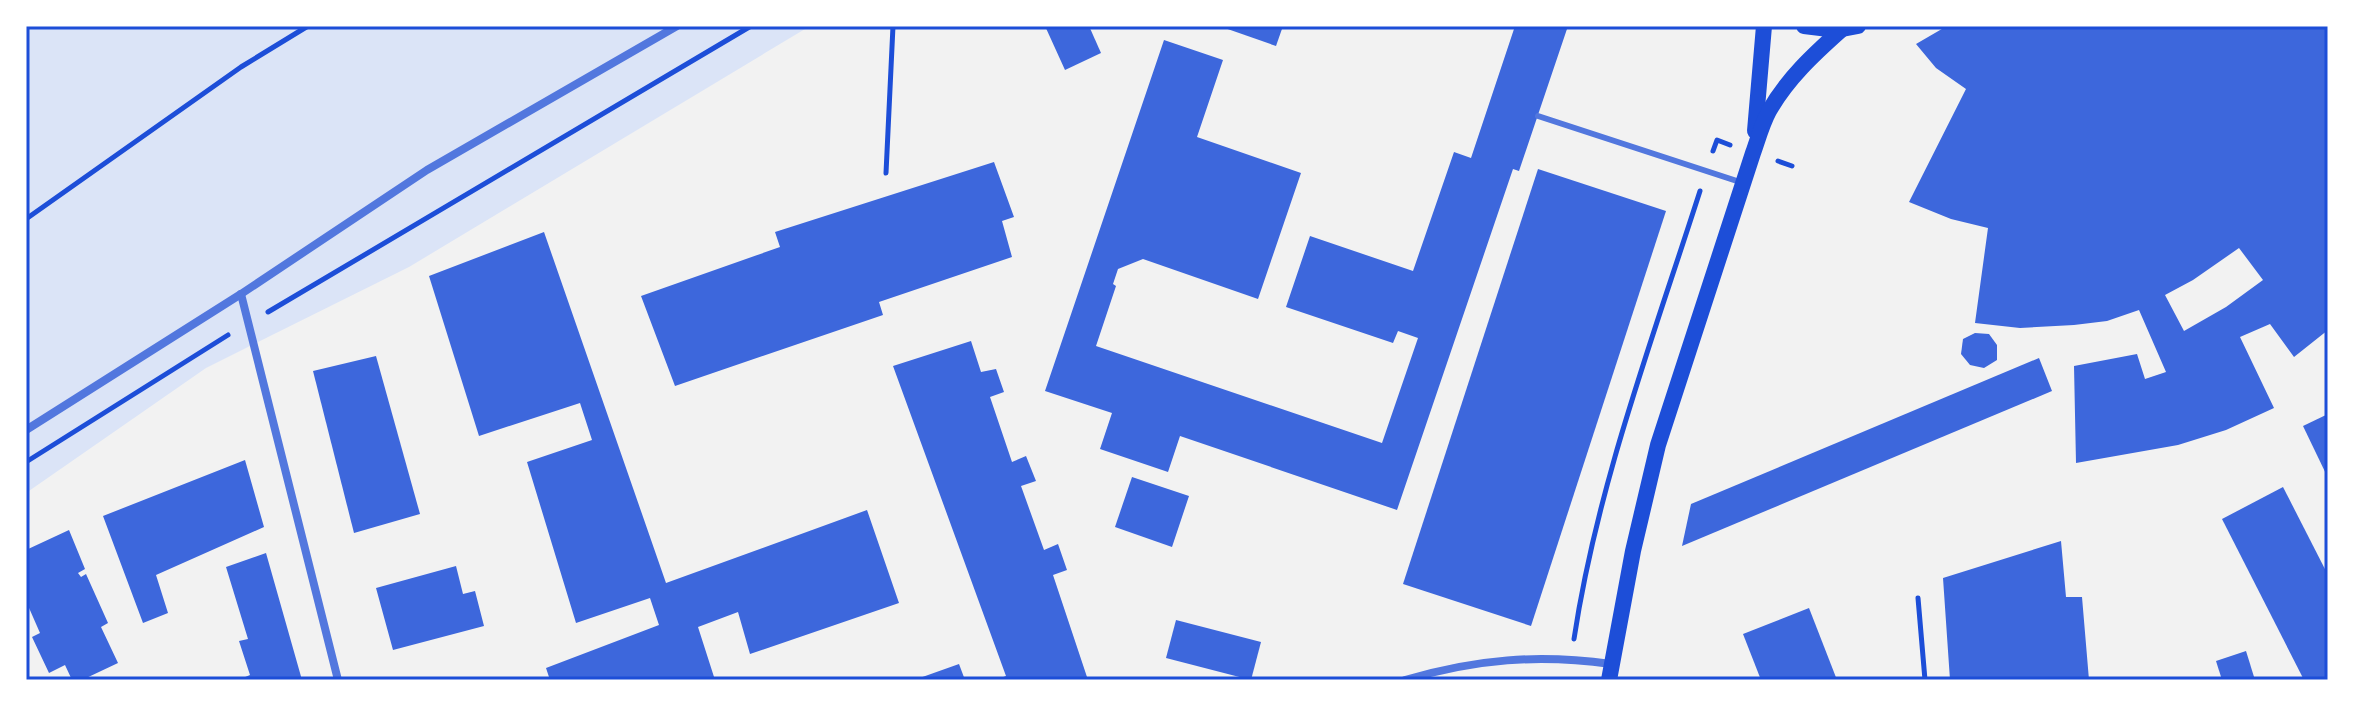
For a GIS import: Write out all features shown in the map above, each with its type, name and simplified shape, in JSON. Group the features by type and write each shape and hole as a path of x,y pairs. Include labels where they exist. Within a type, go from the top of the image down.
{"main road":[{"path":"1753,153 1764,26"},
{"path":"1804,26 1824,30 1858,26"},
{"path":"1610,672 1655,458 1753,153 1768,113 1786,84 1812,55 1841,30"}],"street":[{"path":"26,430 241,294 427,170 677,26"},
{"path":"241,294 338,680"},
{"path":"1405,680 1483,662 1539,657 1572,659 1610,672"}],"lane":[{"path":"1538,116 1743,183"}],"path":[{"path":"26,219 241,67 308,26"},
{"path":"26,462 248,324 751,26"},
{"path":"886,173 893,26"},
{"path":"1572,659 1586,578 1610,480 1717,140"},
{"path":"1918,598 1925,680"}],"shaded area":[{"path":"26,26 810,26 409,267 206,368 26,493"}],"building":[{"path":"1045,26 1089,26 1101,53 1065,70"},
{"path":"1219,26 1283,26 1276,46"},
{"path":"1515,26 1568,26 1519,171 1513,169 1397,510 1180,436 1168,472 1100,449 1112,413 1045,391 1164,40 1223,60 1197,137 1301,173 1258,299 1143,259 1118,269 1113,284 1116,286 1096,346 1382,443 1418,338 1398,331 1393,343 1286,307 1310,236 1413,271 1454,152 1471,158"},
{"path":"1947,26 2328,26 2328,330 2294,357 2270,324 2240,337 2274,408 2226,430 2178,445 2076,463 2074,366 2137,354 2145,379 2166,372 2139,310 2107,321 2074,325 2020,328 1975,323 1988,228 1951,219 1909,202 1966,89 1936,68 1916,44","holes":["2239,248 2263,280 2226,307 2184,331 2165,295"]},
{"path":"994,162 1014,217 1002,221 1012,257 879,302 883,315 675,386 641,296 780,247 775,232"},
{"path":"1538,169 1666,211 1531,626 1403,584"},
{"path":"544,232 666,583 867,510 899,603 750,654 738,612 698,627 715,680 550,680 546,668 659,625 650,598 576,623 527,462 592,440 580,403 479,436 429,276"},
{"path":"1975,333 1989,334 1997,345 1997,360 1984,368 1970,365 1961,354 1963,339"},
{"path":"971,341 981,372 996,369 1004,392 990,397 1012,462 1026,456 1036,481 1021,486 1044,550 1058,544 1067,570 1053,575 1088,680 995,680 1006,676 893,366"},
{"path":"376,356 420,514 354,533 313,371"},
{"path":"2039,358 2052,391 1682,546 1691,504"},
{"path":"2328,414 2328,478 2303,426"},
{"path":"245,460 264,527 156,575 168,613 143,623 103,516"},
{"path":"1132,477 1189,496 1172,547 1115,527"},
{"path":"2283,487 2328,575 2328,680 2304,680 2222,519"},
{"path":"69,530 85,569 78,573 81,577 86,574 108,623 101,627 118,663 82,680 72,680 65,665 49,673 32,637 40,633 26,601 26,550"},
{"path":"2061,541 2066,597 2082,597 2089,680 1950,680 1943,578"},
{"path":"266,553 302,680 238,680 250,675 239,641 248,639 226,567"},
{"path":"456,566 463,594 475,591 484,626 393,650 376,588"},
{"path":"1809,608 1837,680 1761,680 1743,634"},
{"path":"1176,620 1261,642 1251,680 1166,658"},
{"path":"2246,651 2255,680 2222,680 2216,661"},
{"path":"959,664 965,680 914,680"}]}
